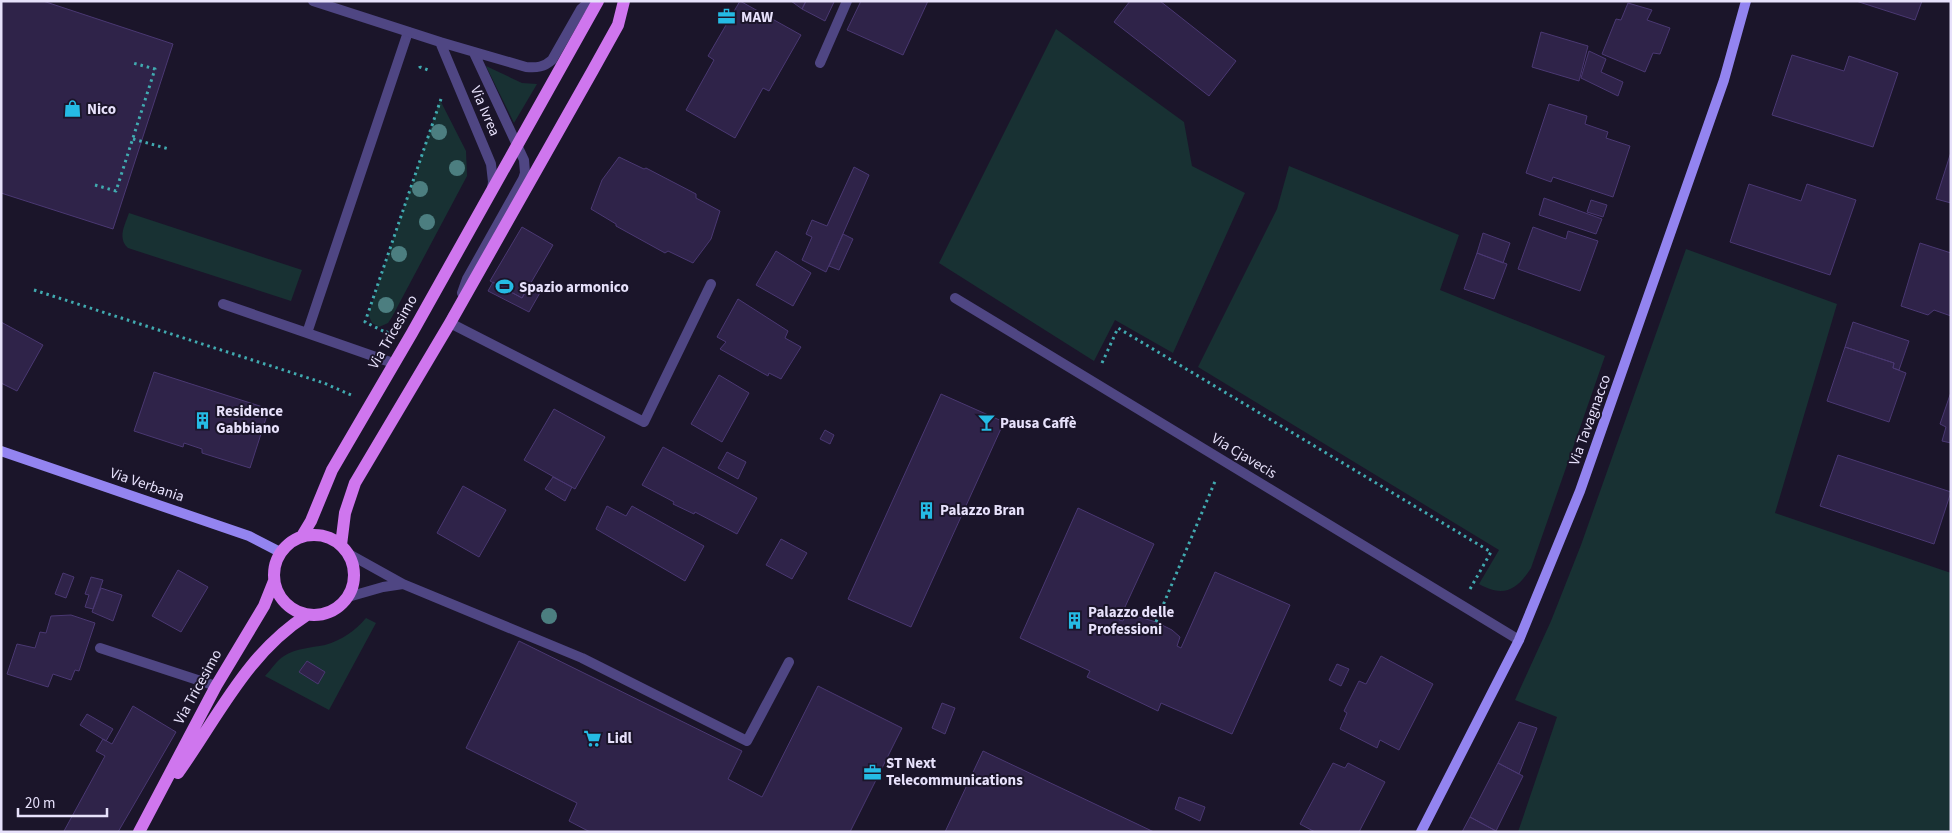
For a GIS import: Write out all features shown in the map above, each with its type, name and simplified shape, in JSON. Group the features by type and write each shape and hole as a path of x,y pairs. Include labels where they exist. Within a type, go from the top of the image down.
{"main road":[{"name":"Via Tricesimo","path":"139,832 216,686 264,606 274,581 274,569 280,552 287,544 302,536 315,514 325,483 491,194 598,1"},
{"path":"345,549 345,513 355,483 450,324 618,24 624,1"},
{"path":"302,536 318,534 330,538 345,549 353,564 354,581 348,597"},
{"path":"274,581 280,597 288,606 307,615"},
{"name":"Via Tricesimo","path":"151,810 186,762 234,687 254,662 287,629 307,615 316,616 329,613 340,606 348,597"}],"street":[{"path":"313,1 474,53 534,68 546,65 552,60 581,10 590,1"},
{"path":"820,62 847,1"},
{"name":"Via Tavagnacco","path":"1421,832 1519,640 1580,492 1724,80 1746,1"},
{"path":"308,333 408,32"},
{"name":"Via Ivrea","path":"440,42 491,164 493,182 491,194"},
{"name":"Via Ivrea","path":"474,53 517,146"},
{"path":"517,146 524,160 525,173 523,180 467,279 450,324 644,422 711,284"},
{"name":"Via Cjavecis","path":"955,298 1519,640"},
{"path":"222,304 393,364"},
{"name":"Via Verbania","path":"1,451 250,536 280,552"},
{"path":"345,549 403,584 582,658 747,741 790,662"},
{"path":"348,597 383,587 403,584"},
{"path":"100,648 216,686"}],"path":[{"path":"94,184 116,191 155,69 134,63"},
{"path":"421,63 420,67 433,72"},
{"path":"390,328 387,333 365,322 443,92 447,100"},
{"path":"133,138 169,149"},
{"path":"34,290 324,383 370,404"},
{"path":"1094,382 1118,328 1491,552 1461,604"},
{"path":"1156,622 1224,461"}],"green space":[{"path":"1056,29 1184,122 1192,166 1245,193 1173,353 1115,320 1094,361 939,263"},
{"path":"486,66 522,83 537,84 514,123"},
{"path":"440,100 466,151 467,176 392,317 388,323 379,327 372,323 369,316 370,309"},
{"path":"1289,166 1459,235 1440,290 1605,356 1531,568 1520,582 1509,590 1496,590 1479,584 1499,550 1198,367 1277,209"},
{"path":"129,213 302,270 291,301 128,248 122,236"},
{"path":"1686,249 1837,304 1775,513 1951,573 1951,832 1518,832 1557,717 1515,700 1551,621 1581,545"},
{"path":"366,618 376,623 329,710 265,676 276,663 289,653 325,645 343,638"}],"building":[{"path":"1,1 43,1 173,44 113,229 1,193"},
{"path":"740,1 801,35 769,91 763,88 735,138 686,110 714,60 708,56"},
{"path":"791,1 806,1 802,9"},
{"path":"806,1 834,2 825,21 802,9"},
{"path":"861,1 928,1 903,55 847,30"},
{"path":"1130,1 1160,1 1236,61 1209,96 1114,22"},
{"path":"1856,1 1922,1 1915,20"},
{"path":"1628,3 1652,10 1647,20 1670,28 1660,54 1653,53 1645,72 1602,54 1616,19 1621,20"},
{"path":"1541,32 1588,46 1579,81 1532,67"},
{"path":"1589,51 1606,59 1601,72 1623,82 1618,96 1581,78"},
{"path":"1792,55 1844,71 1849,56 1898,73 1873,147 1772,115"},
{"path":"1549,104 1587,116 1585,124 1608,132 1606,138 1630,146 1613,197 1553,177 1551,182 1526,173"},
{"path":"1951,152 1951,203 1936,199"},
{"path":"619,157 644,169 646,168 696,194 696,198 720,211 711,239 693,263 668,251 665,253 616,226 616,224 591,209 602,180"},
{"path":"854,167 869,175 826,272 802,260 812,237 806,234 812,220 827,226"},
{"path":"1749,184 1801,201 1807,184 1856,200 1830,275 1730,242"},
{"path":"1544,198 1602,219 1596,234 1539,215"},
{"path":"1591,200 1607,205 1603,217 1587,212"},
{"path":"522,227 553,245 522,298 490,281"},
{"path":"1533,227 1566,239 1568,231 1598,241 1580,291 1518,269"},
{"path":"1483,233 1510,243 1503,263 1477,253"},
{"path":"843,234 853,239 839,270 829,266"},
{"path":"1920,243 1951,253 1951,316 1934,310 1928,315 1901,306"},
{"path":"776,251 811,273 793,306 756,285"},
{"path":"1477,253 1507,264 1494,299 1464,289"},
{"path":"493,282 522,298 529,285 541,291 529,312 488,291"},
{"path":"738,299 788,331 785,338 801,347 781,379 769,373 768,376 720,349 726,342 717,337"},
{"path":"1,322 43,345 17,391 1,383"},
{"path":"1853,322 1909,341 1899,370 1893,368 1894,363 1845,347"},
{"path":"1845,347 1894,363 1893,368 1906,373 1889,422 1827,401"},
{"name":"Residence Gabbiano","path":"154,372 269,409 250,468 202,453 202,449 184,443 183,447 134,431"},
{"path":"719,375 749,393 722,442 691,424"},
{"path":"1951,392 1951,443 1942,441 1946,427 1940,424"},
{"name":"Palazzo Bran","path":"941,394 1004,422 911,627 848,599"},
{"path":"554,409 605,437 575,489 524,460"},
{"path":"825,430 834,435 830,444 820,439"},
{"path":"663,447 757,498 737,534 695,512 694,514 673,504 674,502 642,485"},
{"path":"727,452 746,462 738,479 718,468"},
{"path":"1838,455 1951,492 1934,544 1820,506"},
{"path":"553,477 572,487 565,501 545,489"},
{"path":"463,486 506,510 479,557 437,533"},
{"path":"607,506 626,516 632,506 704,546 685,581 596,529"},
{"name":"Palazzo delle Professioni","path":"1078,508 1154,544 1119,620 1123,621 1126,613 1156,622 1172,630 1180,637 1177,646 1181,648 1215,572 1290,605 1232,734 1161,703 1158,711 1087,677 1090,671 1020,638"},
{"path":"781,539 807,553 792,579 766,565"},
{"path":"178,570 208,587 181,632 152,616"},
{"path":"63,573 74,577 66,598 55,594"},
{"path":"91,577 103,580 93,609 85,607 89,595 85,594"},
{"path":"101,588 122,595 113,621 92,612"},
{"path":"71,615 95,623 79,671 75,670 71,680 53,674 48,687 7,674 17,644 35,648 40,632 46,633 51,616"},
{"name":"Lidl","path":"519,641 742,751 728,779 762,797 818,686 902,728 850,832 590,832 569,821 577,803 466,748"},
{"path":"1381,656 1433,684 1399,750 1380,740 1377,748 1340,729 1347,713 1344,711 1359,681 1366,684"},
{"path":"307,661 325,672 318,684 299,672"},
{"path":"1337,664 1349,669 1341,686 1329,680"},
{"path":"942,703 955,708 945,734 932,728"},
{"path":"133,706 176,732 118,832 64,831 105,756 96,751 103,739 112,744"},
{"path":"87,714 113,729 106,741 80,725"},
{"path":"1519,722 1537,728 1519,774 1498,763"},
{"path":"983,751 1154,832 945,832"},
{"path":"1333,763 1345,768 1348,763 1385,782 1359,832 1315,832 1300,824"},
{"path":"1498,763 1523,776 1496,831 1470,817"},
{"path":"1179,797 1205,807 1200,821 1175,809"},
{"path":"1470,817 1496,831 1496,832 1462,832"}],"place":[{"name":"MAW","path":"727,17"},
{"name":"Nico","path":"73,109"},
{"name":"Spazio armonico","path":"505,287"},
{"name":"Residence Gabbiano","path":"202,420"},
{"name":"Pausa Caffè","path":"986,423"},
{"name":"Palazzo Bran","path":"926,510"},
{"name":"Palazzo delle Professioni","path":"1074,621"},
{"name":"Lidl","path":"593,738"},
{"name":"ST Next Telecommunications","path":"872,772"}]}
